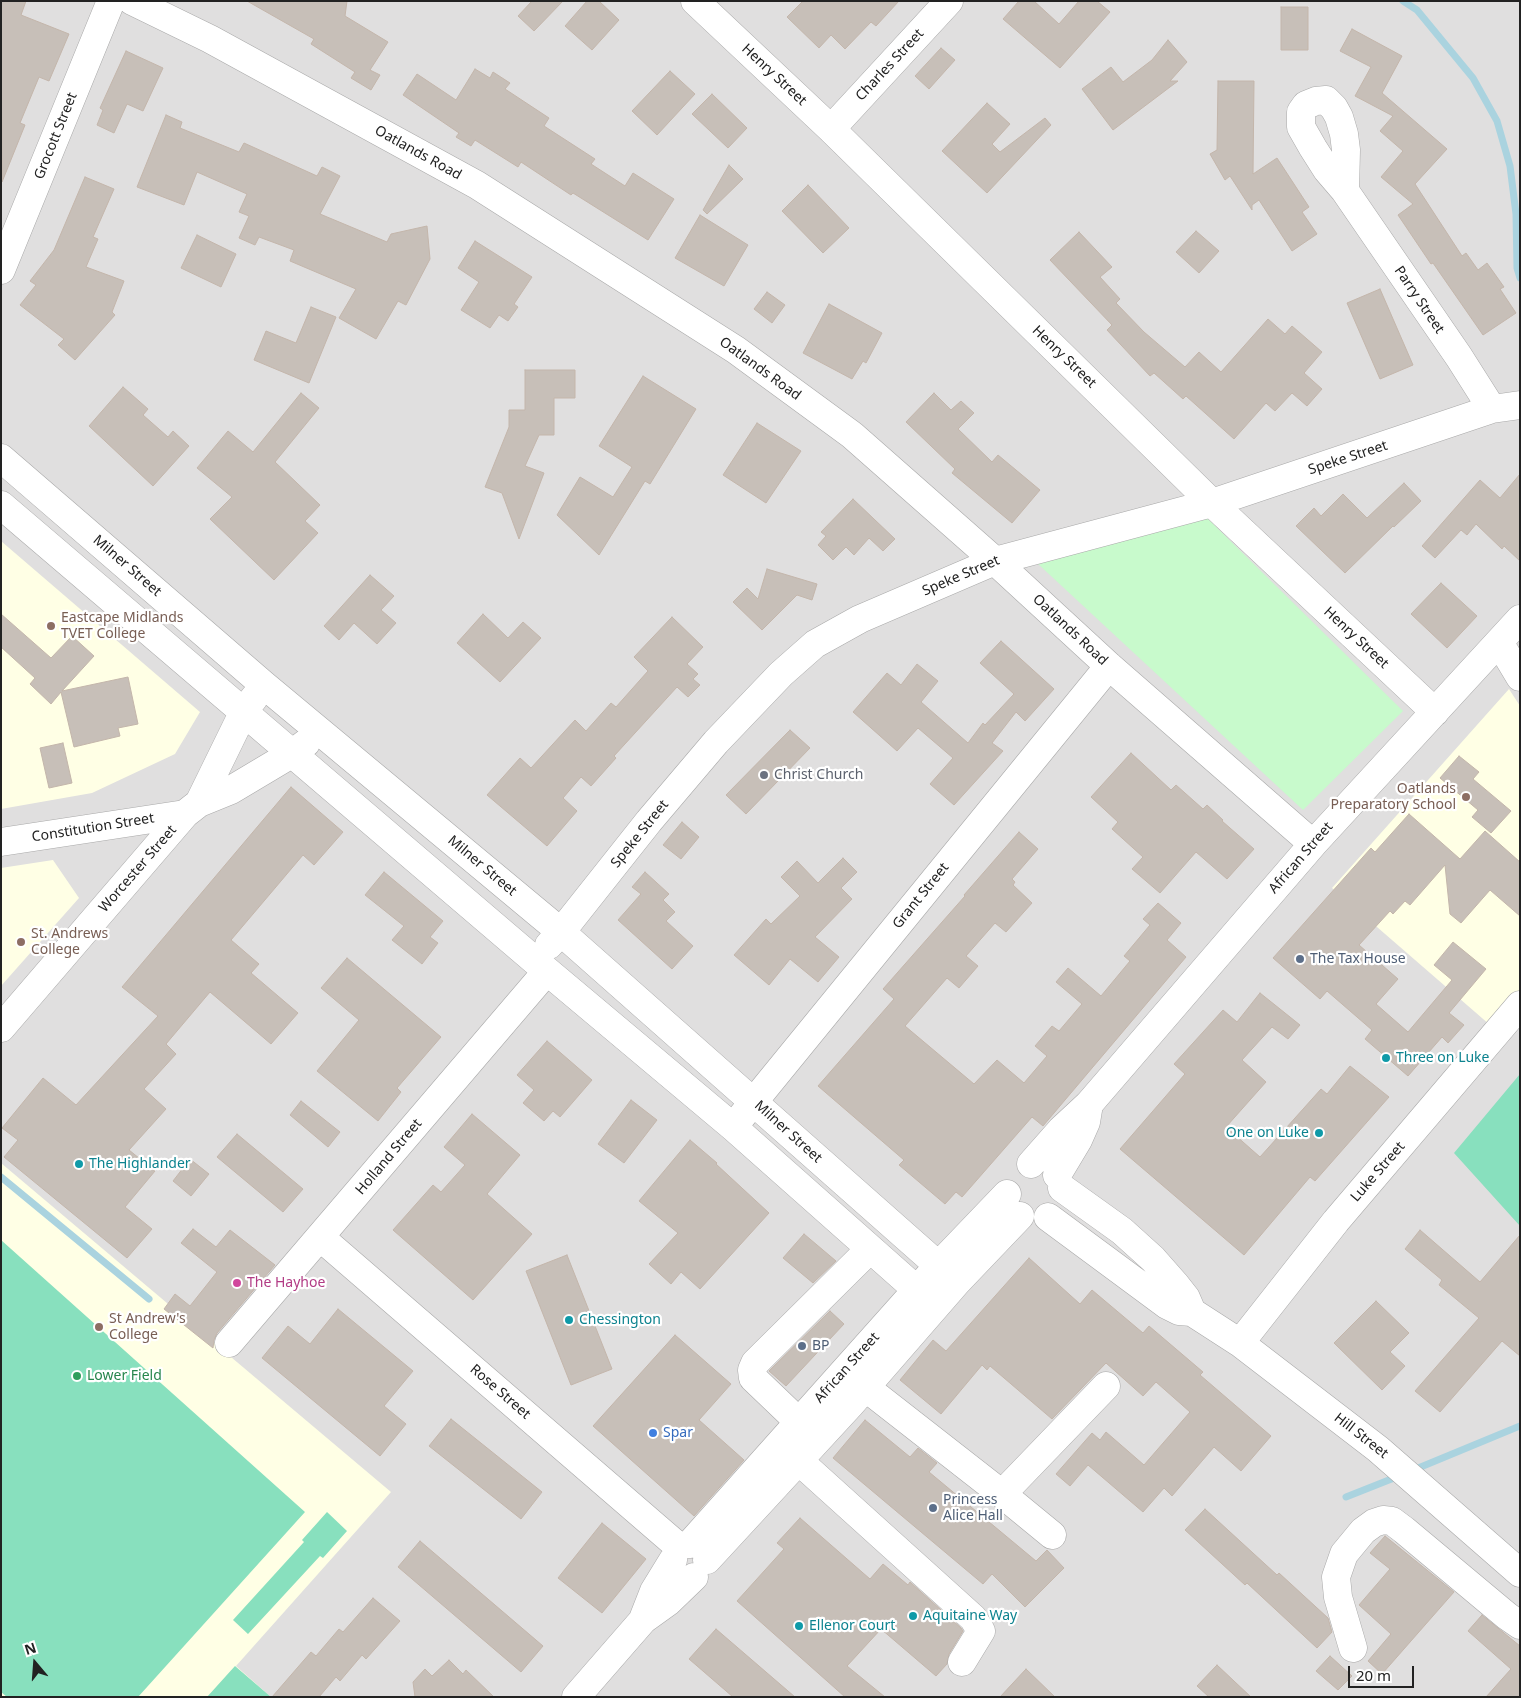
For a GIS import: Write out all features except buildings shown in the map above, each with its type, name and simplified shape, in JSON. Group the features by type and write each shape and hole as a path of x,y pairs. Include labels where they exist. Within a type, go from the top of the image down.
{"street":[{"name":"Grocott Street","path":"1,270 111,1"},
{"name":"Oatlands Road","path":"132,1 210,39 477,185 736,350 852,435 995,561 1109,666 1313,844"},
{"name":"Henry Street","path":"695,1 831,129 1212,503 1435,712"},
{"name":"Charles Street","path":"831,129 949,1"},
{"name":"Parry Street","path":"1345,191 1459,357 1492,409"},
{"name":"Speke Street","path":"541,966 561,932 716,742 781,674 815,644 860,619 995,561 1212,503 1492,409 1520,405"},
{"name":"Milner Street","path":"1,458 264,685 561,932 947,1274"},
{"path":"1,505 294,753 541,966 733,1127 926,1299"},
{"name":"African Street","path":"1031,1164 1061,1130 1089,1104 1313,844 1520,619"},
{"path":"1499,642 1520,677"},
{"name":"Grant Street","path":"733,1127 1109,666"},
{"name":"Worcester Street","path":"1,1028 192,809 244,711 264,685"},
{"name":"Worcester Street","path":"192,809 231,790 294,753 321,731"},
{"name":"Constitution Street","path":"1,842 192,809"},
{"name":"Holland Street","path":"229,1342 320,1237 541,966"},
{"name":"Luke Street","path":"1240,1343 1336,1221 1520,1005"},
{"name":"African Street","path":"1060,1182 1086,1122 1089,1104"},
{"path":"1031,1164 1041,1165 1050,1169 1060,1182 1061,1203 1048,1217 1038,1220 1028,1219 1014,1205 1009,1181 1014,1173 1022,1167 1031,1164"},
{"name":"Hill Street","path":"1060,1182 1122,1231 1153,1259 1176,1284 1186,1298 1192,1312"},
{"name":"African Street","path":"688,1558 799,1461 865,1387 926,1299 947,1274 1014,1205"},
{"name":"Hill Street","path":"1048,1217 1167,1305 1179,1310 1192,1312 1240,1343 1378,1449 1520,1573"},
{"name":"Rose Street","path":"320,1237 688,1558"},
{"path":"799,1422 753,1378 752,1370 755,1363 870,1248"},
{"name":"African Street","path":"576,1697 643,1620 668,1602 688,1558 799,1422 926,1299"},
{"path":"1002,1494 1106,1386"},
{"path":"865,1387 1052,1535"},
{"path":"799,1461 973,1618 981,1631 962,1662"},
{"path":"1353,1648 1338,1597 1336,1577 1344,1554 1363,1531 1374,1523 1383,1520 1392,1521 1404,1530 1520,1625"}],"shaded area":[{"path":"1,1 1520,1 1520,1697 1,1697"},
{"name":"Eastcape Midlands TVET College","path":"1,541 200,712 175,754 92,793 1,809"},
{"name":"Oatlands Preparatory School","path":"1509,689 1520,706 1520,992 1490,1025 1332,888"},
{"name":"St. Andrews College","path":"53,860 79,898 1,986 1,868"},
{"name":"Lower Field","path":"1,1163 391,1492 236,1666 271,1697 1,1697"}],"green space":[{"path":"1204,515 1403,711 1303,810 1037,563"},
{"path":"1520,1074 1520,1226 1454,1153"},
{"name":"Lower Field","path":"1,1240 305,1512 138,1697 7,1697 1,1692"},
{"path":"327,1512 347,1531 323,1558 320,1556 248,1634 233,1620 304,1542 302,1540"},
{"path":"235,1666 271,1697 207,1697"}],"waterway":[{"path":"1403,1 1417,10 1473,78 1497,121 1510,166 1516,214 1517,268 1520,278"},
{"path":"1,1177 149,1299"},
{"path":"1411,1471 1520,1426"},
{"path":"1346,1497 1399,1476"}],"place":[{"name":"Eastcape Midlands TVET College","path":"51,626"},
{"name":"Christ Church","path":"764,775"},
{"name":"Oatlands Preparatory School","path":"1466,797"},
{"name":"St. Andrews College","path":"21,942"},
{"name":"The Tax House","path":"1300,959"},
{"name":"Three on Luke","path":"1386,1058"},
{"name":"One on Luke","path":"1319,1133"},
{"name":"The Highlander","path":"79,1164"},
{"name":"The Hayhoe","path":"237,1283"},
{"name":"Chessington","path":"569,1320"},
{"name":"St Andrew's College","path":"99,1327"},
{"name":"BP","path":"802,1346"},
{"name":"Lower Field","path":"77,1376"},
{"name":"Spar","path":"653,1433"},
{"name":"Princess Alice Hall","path":"933,1508"},
{"name":"Aquitaine Way","path":"913,1616"},
{"name":"Ellenor Court","path":"799,1626"}]}
